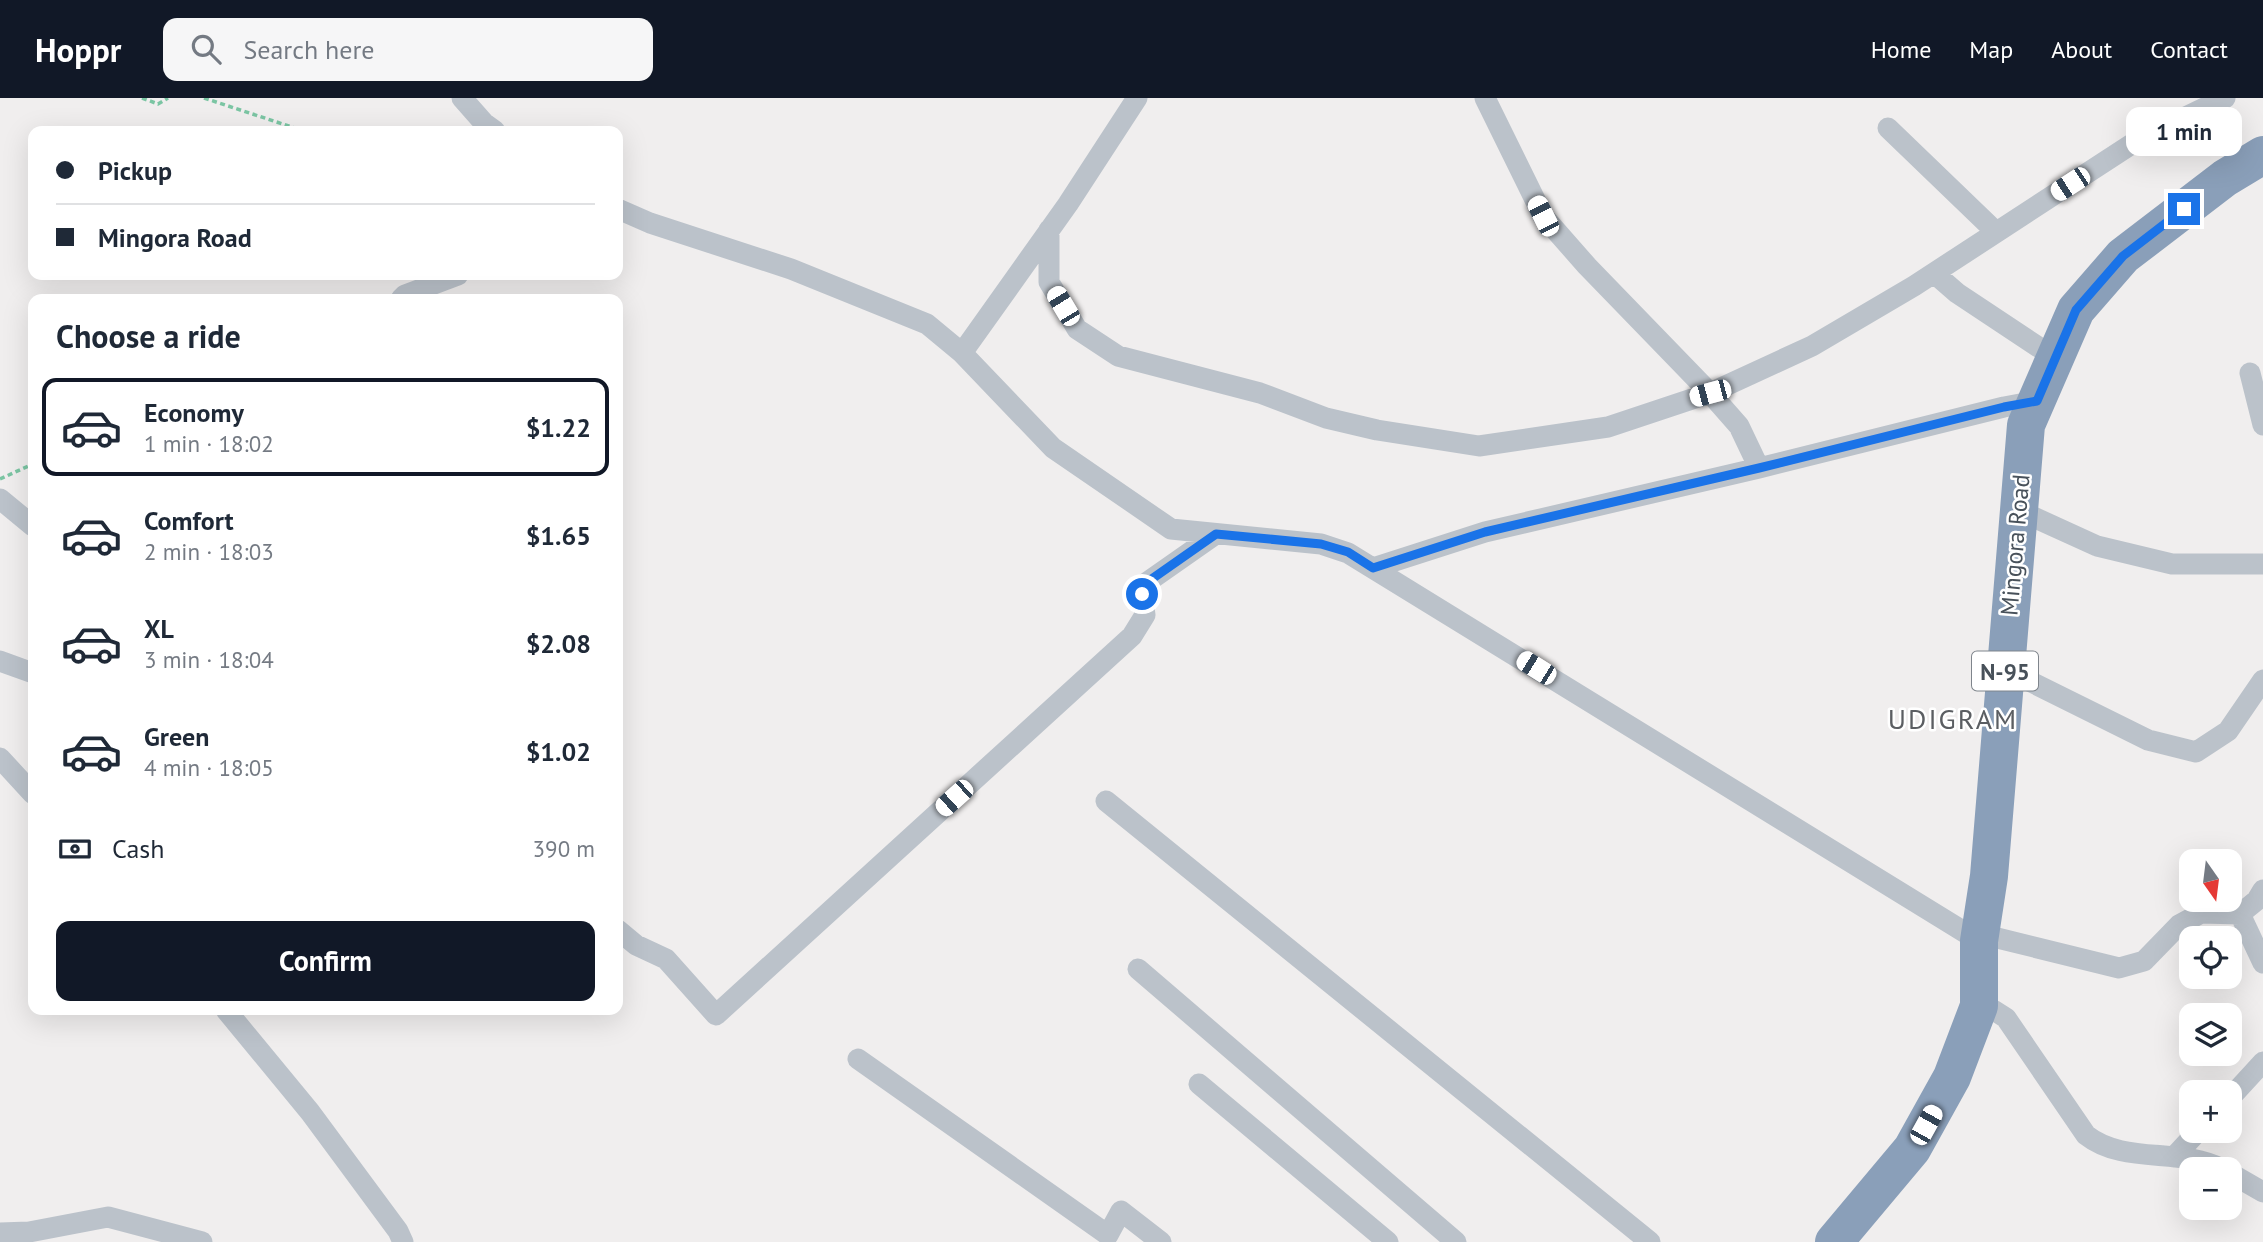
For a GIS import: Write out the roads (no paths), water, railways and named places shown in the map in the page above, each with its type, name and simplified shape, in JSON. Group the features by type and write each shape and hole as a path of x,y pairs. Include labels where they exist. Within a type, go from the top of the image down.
{"highway":[{"name":"Mingora Road","path":"1833,1242 1912,1149 1952,1077 1979,1006 1980,937 1989,876 2026,425 2076,310 2123,256 2225,178 2263,155"}],"street":[{"path":"462,98 488,126"},
{"path":"961,354 1138,98"},
{"path":"1485,98 1543,216 1739,426 1759,468"},
{"path":"1049,230 1049,282 1077,329 1118,356 1261,393 1326,418 1377,430 1479,446 1608,427 1710,393 1812,346 1934,273 2138,140 2225,98"},
{"path":"1888,128 1996,232"},
{"path":"623,211 650,223 791,269 927,324 961,354 1053,448 1171,529 1321,544 1348,552 1980,937 2119,968 2144,961 2179,925 2201,913 2240,914 2257,900 2263,890"},
{"path":"1934,273 1956,293 2055,358"},
{"path":"408,294 445,280"},
{"path":"2250,373 2263,425"},
{"path":"1373,568 1485,532 2037,401"},
{"path":"0,499 28,522"},
{"path":"2018,510 2097,546 2172,564 2263,564"},
{"path":"623,934 636,944 666,958 716,1015 1132,636 1145,615 1142,594 1146,583 1216,534"},
{"path":"0,661 28,671"},
{"path":"2005,669 2148,740 2196,752 2228,730 2263,680"},
{"path":"0,758 28,789"},
{"path":"1106,801 1650,1242"},
{"path":"2240,914 2263,963"},
{"path":"1138,969 1456,1242"},
{"path":"1979,1006 1996,1011 2006,1018 2085,1135 2095,1143 2141,1155 2179,1158"},
{"path":"230,1015 310,1112 398,1231 403,1242"},
{"path":"858,1059 1108,1235 1121,1210 1161,1242"},
{"path":"2242,1085 2263,1062"},
{"path":"1199,1084 1388,1242"},
{"path":"2174,1157 2187,1143"},
{"path":"2242,1180 2263,1192"},
{"path":"0,1233 29,1232 108,1217 202,1242"}],"district":[{"name":"UDIGRAM","path":"1953,718"}]}
